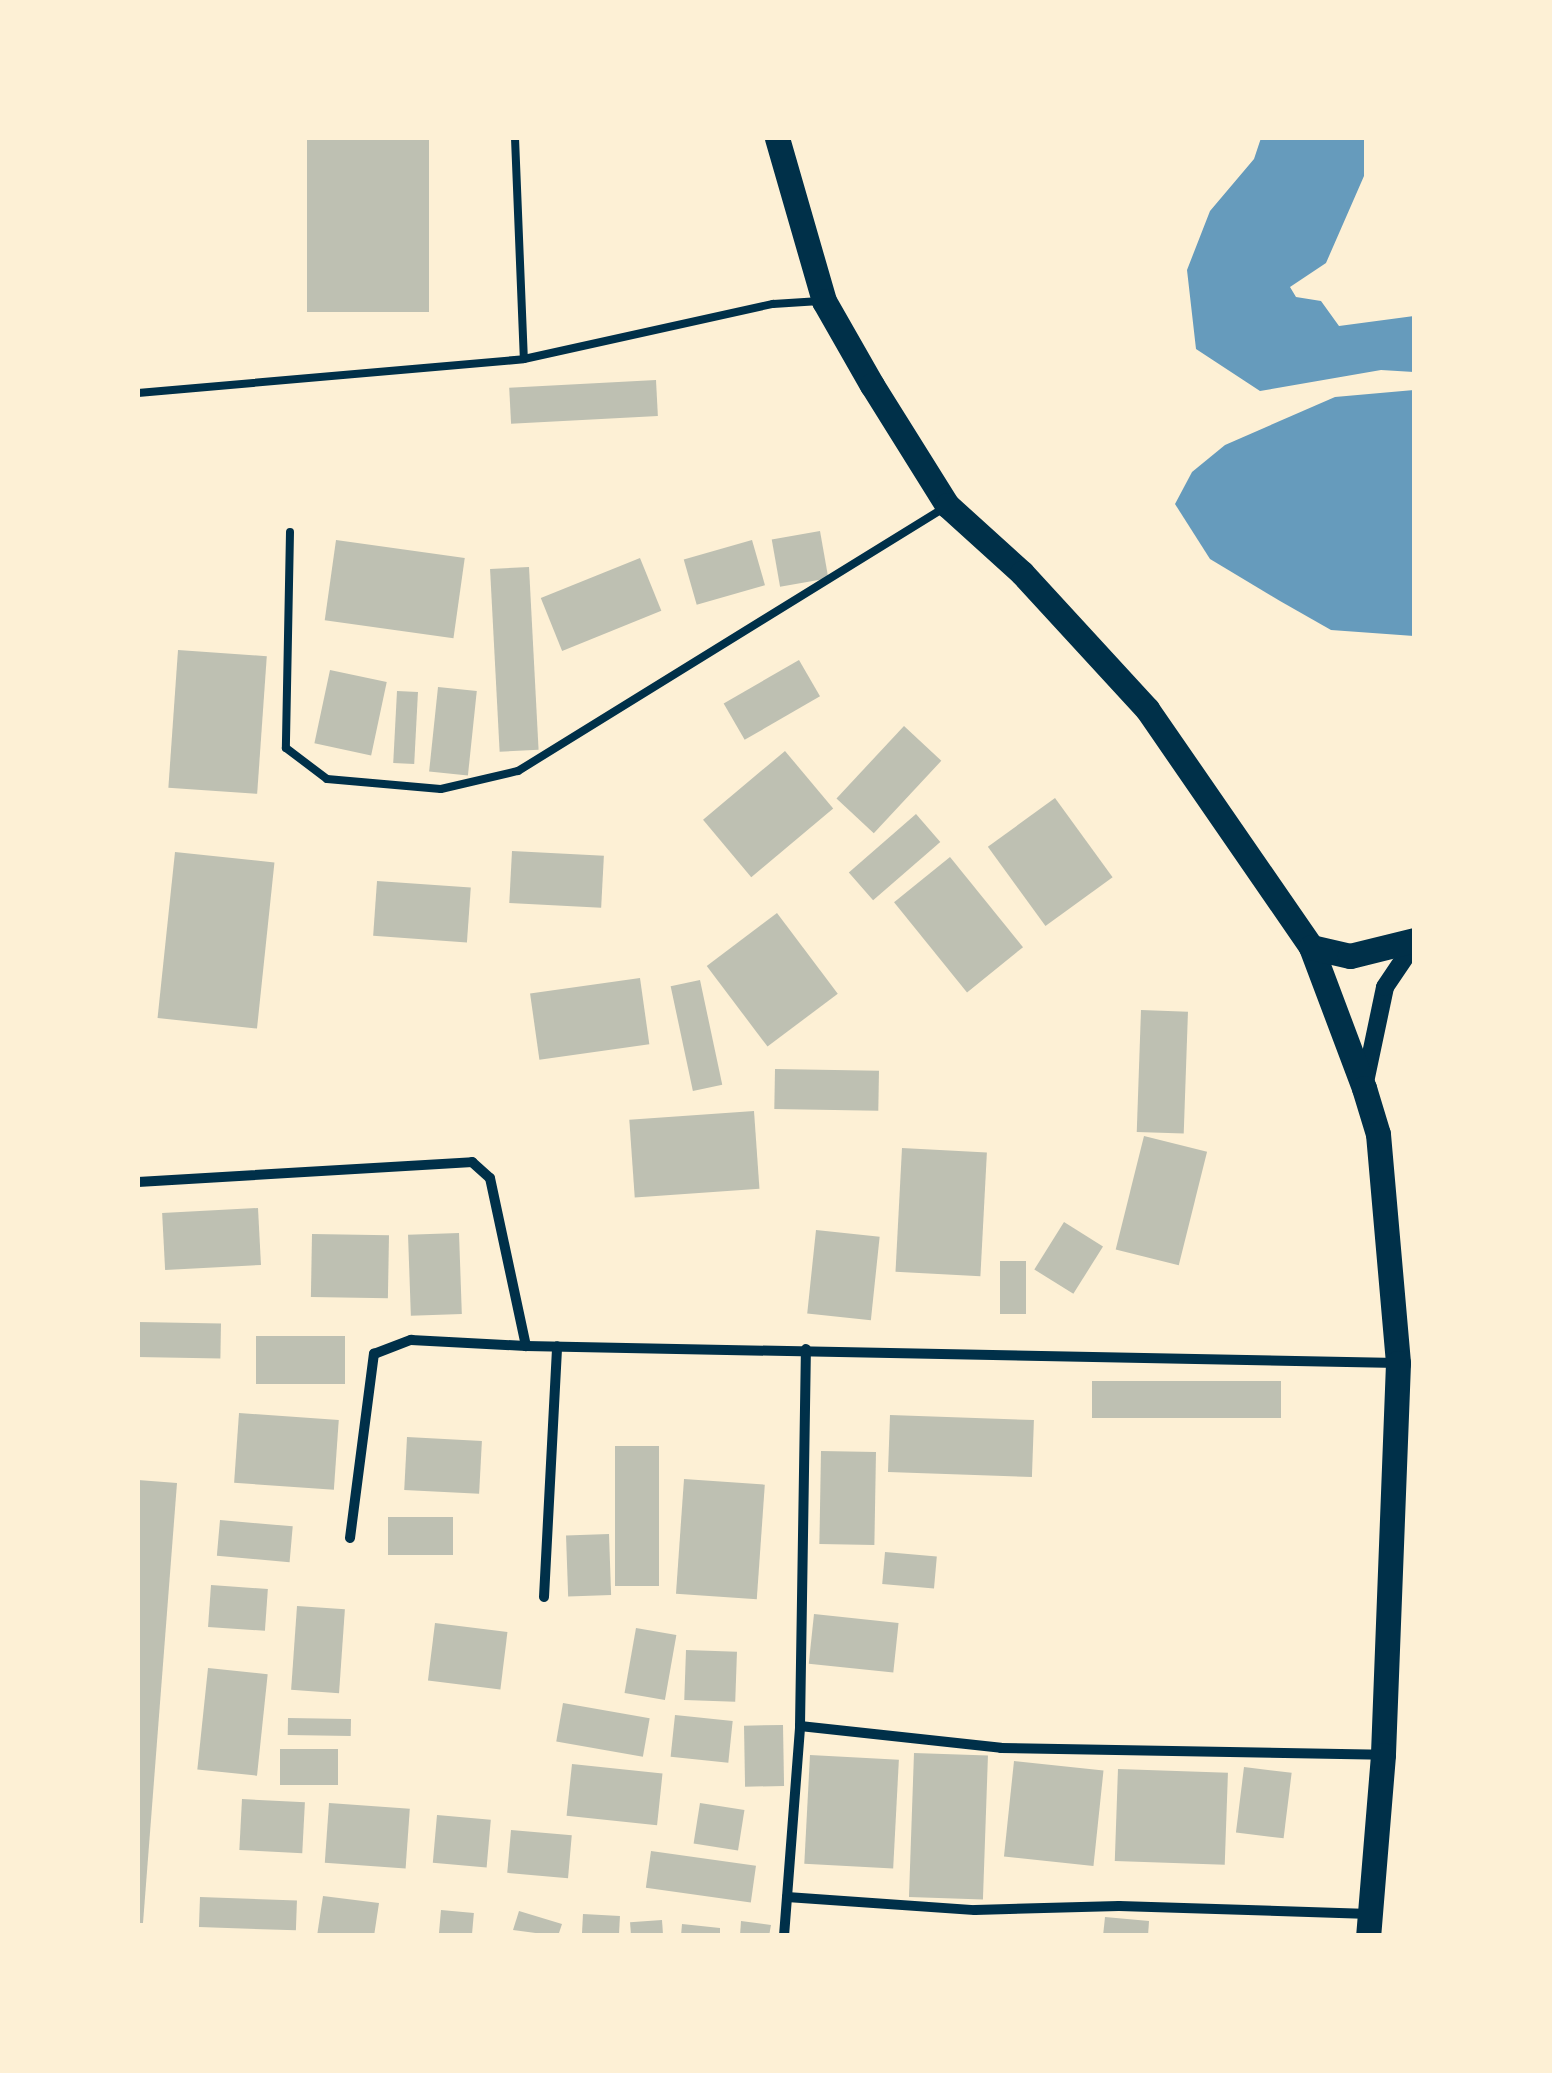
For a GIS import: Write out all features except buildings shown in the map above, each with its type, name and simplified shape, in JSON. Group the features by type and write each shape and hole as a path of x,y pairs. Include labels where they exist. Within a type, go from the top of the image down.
{"main road":[{"path":"777,138 782,171 824,301 947,506 1022,573 1147,709 1311,947 1364,1088 1378,1134 1406,1363 1369,1924"},
{"path":"1311,947 1350,956 1414,942"}],"street":[{"path":"1364,1088 1385,988 1414,942"},
{"path":"138,1182 472,1162 490,1178 526,1346"},
{"path":"350,1538 374,1354 411,1340 526,1346 1406,1363"},
{"path":"544,1597 558,1346"},
{"path":"784,1936 800,1726 806,1349"},
{"path":"800,1726 1001,1748 1383,1755"},
{"path":"787,1897 975,1910 1119,1906 1369,1924"}],"lane":[{"path":"515,138 524,358"},
{"path":"138,393 524,358 773,304 824,301"},
{"path":"290,532 286,748 327,779 441,789 518,771 947,506"}],"water":[{"path":"1261,138 1364,138 1364,176 1326,263 1290,287 1296,297 1321,301 1339,326 1414,316 1414,372 1381,370 1260,391 1196,349 1187,270 1210,211 1254,159"},
{"path":"1414,390 1414,636 1331,630 1210,559 1175,504 1192,472 1225,445 1335,397"}]}
